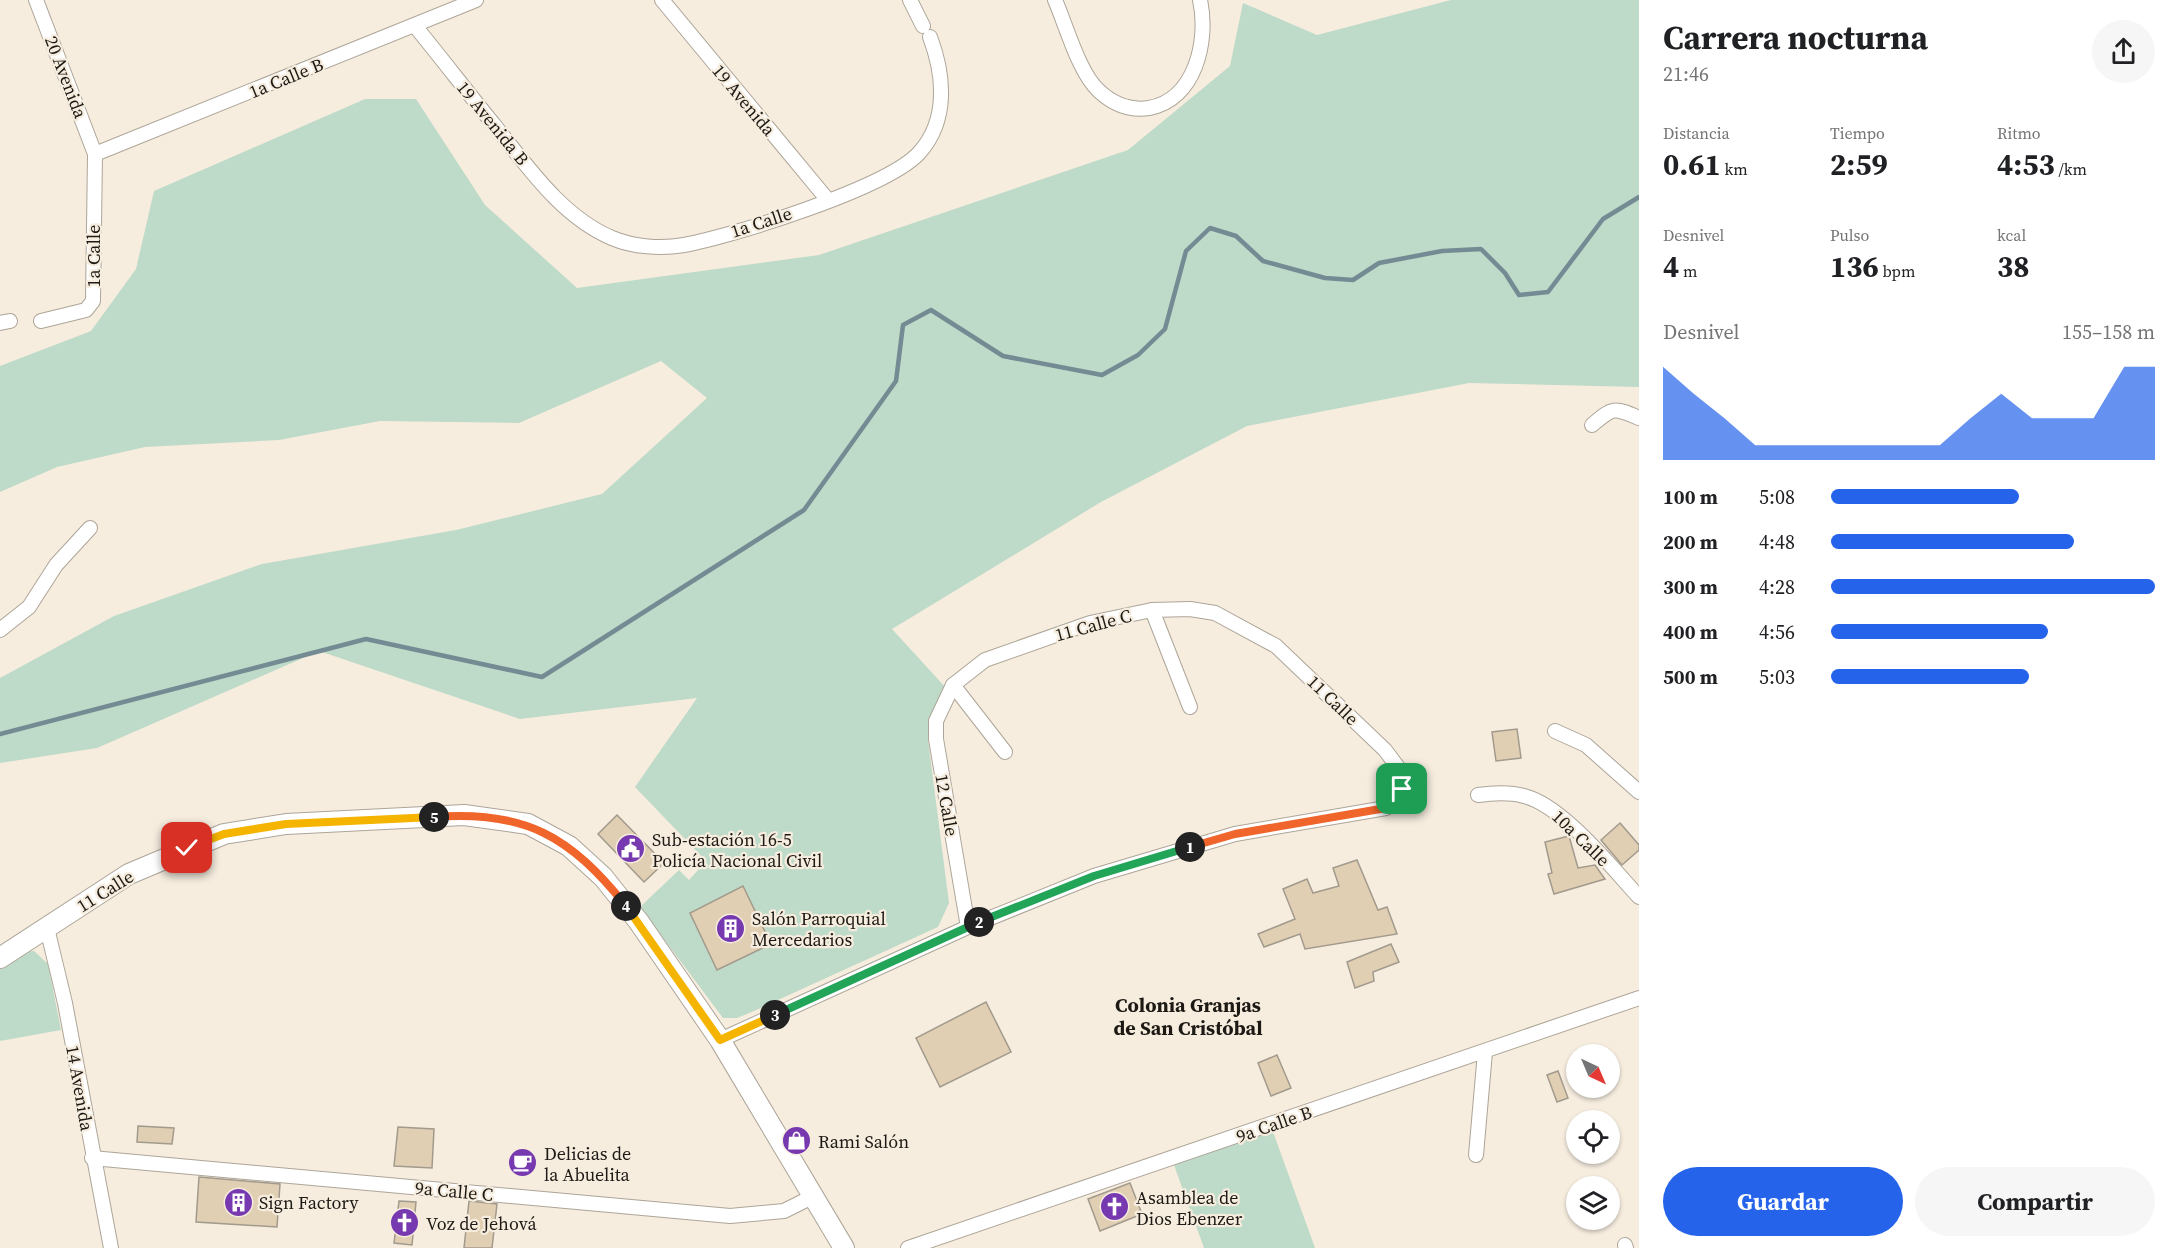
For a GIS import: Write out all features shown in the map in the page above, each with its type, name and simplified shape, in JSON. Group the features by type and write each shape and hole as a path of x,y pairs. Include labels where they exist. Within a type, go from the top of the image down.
{"street":[{"name":"20 Avenida","path":"36,0 95,154"},
{"name":"19 Avenida","path":"662,0 827,199"},
{"name":"1a Calle","path":"577,215 599,232 636,246 681,245 746,230 900,168 920,152 930,133 940,111 942,86 939,60 910,0"},
{"path":"1055,0 1086,75 1096,90 1125,108 1140,109 1169,102 1187,84 1199,53 1202,22 1200,0"},
{"name":"1a Calle B","path":"95,154 415,26 467,2"},
{"name":"19 Avenida B","path":"415,26 546,190 577,215"},
{"name":"1a Calle","path":"41,321 86,310 93,301 95,154"},
{"path":"1592,425 1611,410 1619,409 1639,418"},
{"path":"0,630 28,607 56,565 90,528"},
{"name":"11 Calle C","path":"953,685 985,660 1090,623 1152,610 1190,609 1215,612 1242,625"},
{"path":"1152,610 1190,707"},
{"name":"11 Calle","path":"968,927 1094,876 1235,834 1386,808 1402,789 1403,774 1385,750 1276,646 1242,625"},
{"path":"953,685 1005,752"},
{"name":"12 Calle","path":"953,685 936,721 936,739 968,927"},
{"path":"1555,731 1586,745 1639,792"},
{"name":"10a Calle","path":"1478,795 1504,793 1526,796 1548,805 1591,845 1639,897"},
{"name":"11 Calle","path":"0,958 129,874 224,834 286,824 464,814 528,824 569,846 603,877 639,922 720,1040 844,1248"},
{"path":"720,1040 968,927"},
{"name":"14 Avenida","path":"47,928 65,1003 92,1158 111,1248"},
{"name":"9a Calle B","path":"908,1248 1639,998"},
{"path":"1476,1155 1485,1052"},
{"name":"9a Calle C","path":"92,1158 730,1216 784,1211 812,1197"}],"green space":[{"path":"1451,0 1639,0 1639,387 1469,383 1247,426 1101,502 892,629 946,688 931,722 928,740 949,903 938,927 754,1011 737,1018 723,1018 640,907 679,870 689,880 706,861 635,787 697,698 520,719 319,651 97,748 0,763 0,678 114,616 262,564 456,530 602,494 707,398 661,361 519,423 380,421 279,440 145,447 57,467 0,492 0,366 91,331 136,269 154,191 365,99 416,99 485,205 577,288 819,255 1128,150 1230,66 1243,3 1317,35"},
{"path":"34,951 48,964 61,1030 0,1041 0,963 17,953"},
{"path":"1272,1129 1315,1248 1204,1248 1174,1165"}],"building":[{"path":"1517,729 1521,758 1496,761 1492,732"},
{"name":"Sub-estación 16-5 Policía Nacional Civil","path":"617,815 664,863 644,882 598,834"},
{"path":"1620,823 1639,845 1639,850 1622,865 1601,840"},
{"path":"1569,836 1578,868 1595,865 1605,879 1554,894 1548,874 1552,873 1545,842"},
{"path":"1357,860 1378,910 1387,907 1397,934 1305,949 1300,934 1264,947 1258,934 1295,919 1283,889 1307,879 1313,893 1339,886 1333,868"},
{"name":"Salón Parroquial Mercedarios","path":"743,886 771,944 717,970 690,913"},
{"path":"1391,944 1399,962 1373,972 1374,981 1355,988 1347,962"},
{"path":"986,1002 1011,1052 940,1087 916,1038"},
{"path":"1277,1055 1291,1088 1271,1096 1258,1063"},
{"path":"1558,1071 1566,1098 1568,1098 1557,1102 1547,1075"},
{"path":"138,1126 174,1128 172,1144 137,1142"},
{"path":"398,1127 434,1129 432,1168 394,1166"},
{"name":"Sign Factory","path":"199,1177 280,1184 277,1227 196,1222"},
{"name":"Asamblea de Dios Ebenzer","path":"1130,1183 1142,1214 1100,1231 1088,1199"},
{"name":"Voz de Jehová","path":"399,1201 416,1202 412,1245 394,1243"},
{"path":"469,1201 497,1204 492,1248 464,1248"}],"waterway":[{"path":"0,734 366,639 542,677 804,510 896,381 903,325 931,310 1003,356 1102,375 1138,355 1165,329 1186,251 1210,228 1236,236 1263,261 1325,278 1353,280 1379,263 1442,251 1481,249 1505,273 1519,295 1548,292 1603,219 1639,197"}],"place":[{"name":"Sub-estación 16-5 Policía Nacional Civil","path":"631,849"},
{"name":"Salón Parroquial Mercedarios","path":"731,928"},
{"name":"Rami Salón","path":"797,1141"},
{"name":"Delicias de la Abuelita","path":"523,1163"},
{"name":"Sign Factory","path":"238,1202"},
{"name":"Asamblea de Dios Ebenzer","path":"1115,1207"},
{"name":"Voz de Jehová","path":"405,1223"}],"district":[{"name":"Colonia Granjas de San Cristóbal","path":"1188,1016"}],"route":[{"path":"187,848 224,834 286,824 464,814 528,824 569,846 603,877 639,922 720,1040 968,927 1094,876 1235,834 1386,808 1402,789"}]}
